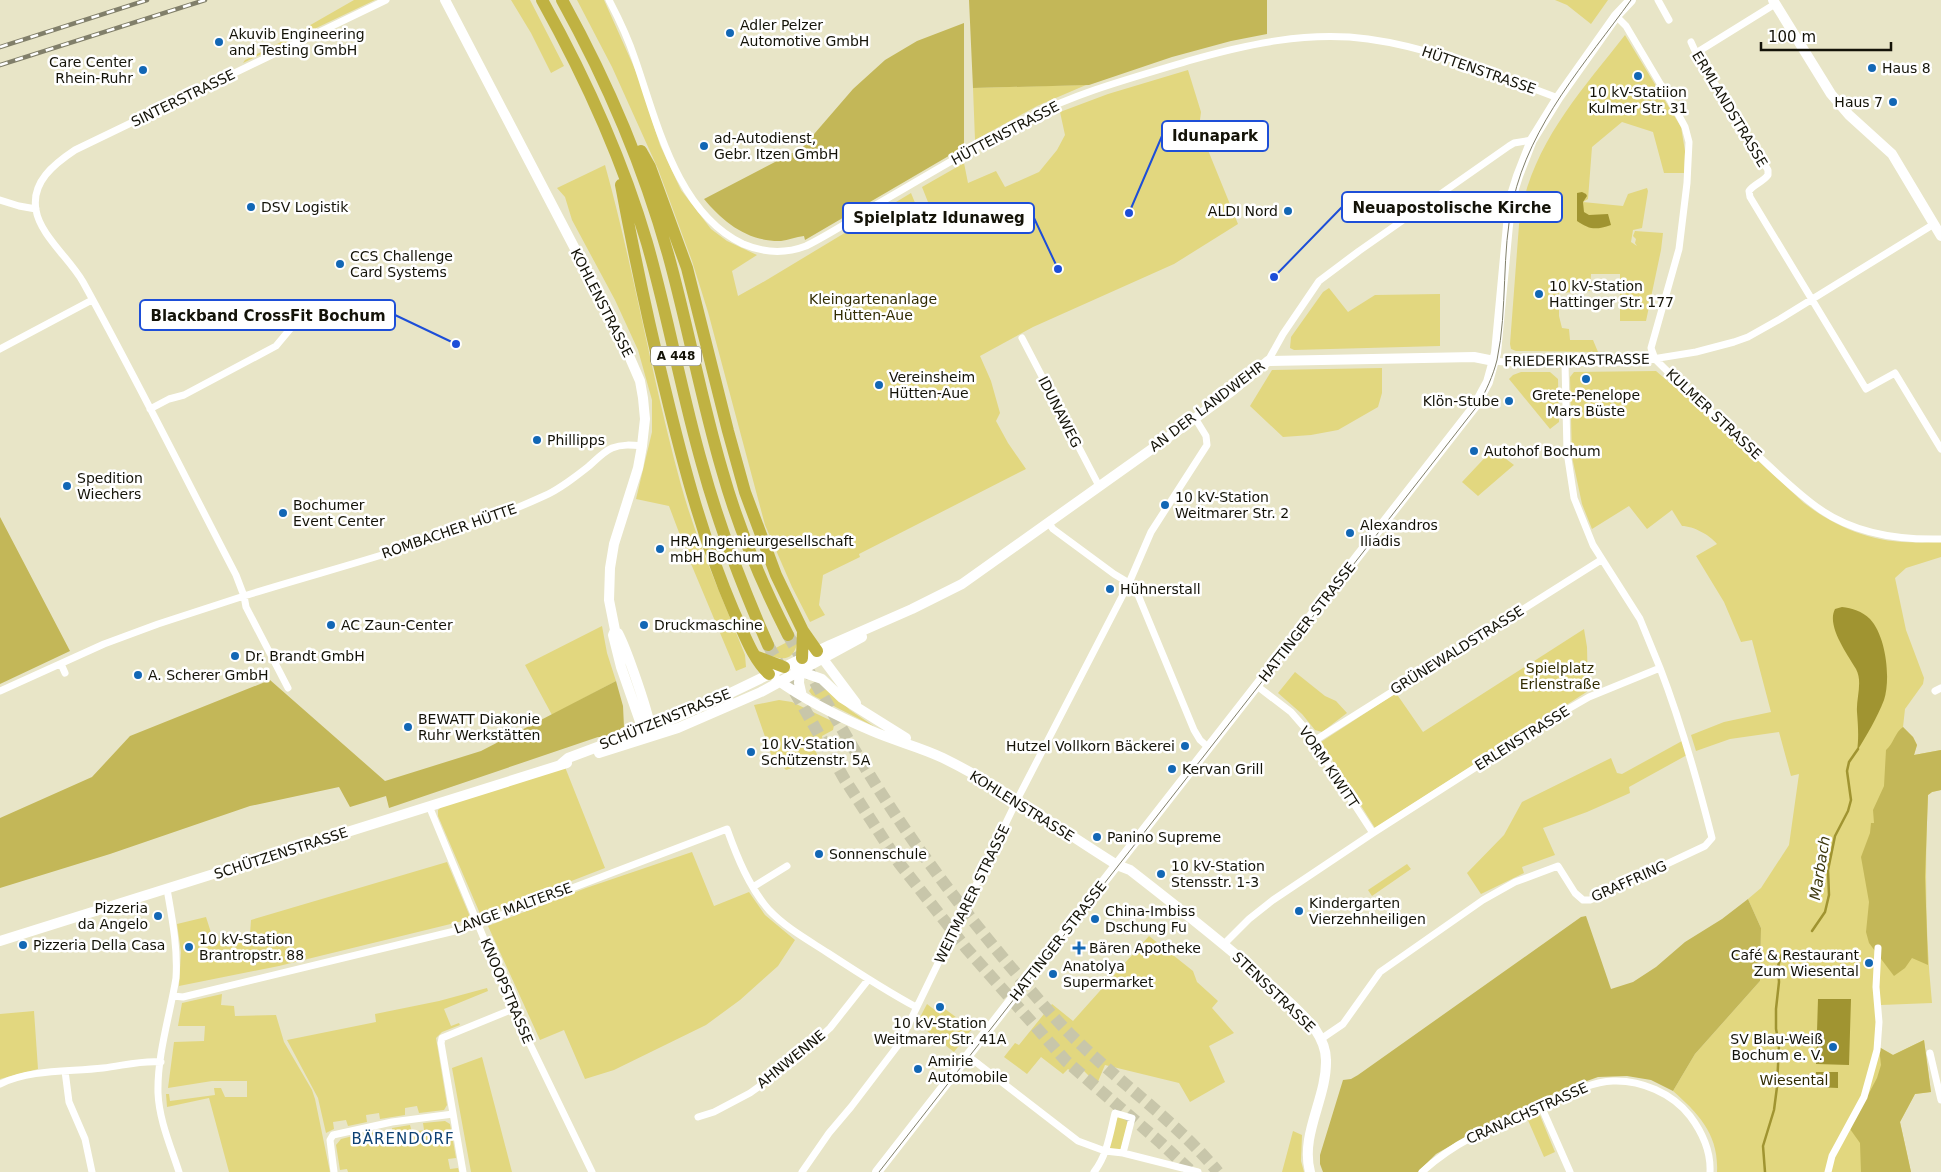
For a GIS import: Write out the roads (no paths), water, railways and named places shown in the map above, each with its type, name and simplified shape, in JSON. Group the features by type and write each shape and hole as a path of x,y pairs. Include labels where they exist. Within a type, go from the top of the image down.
{"highway":[{"name":"A 448","path":"542,0 582,75 614,148 646,242 701,463 734,564 768,645"},
{"name":"A 448","path":"562,0 580,32 620,115 644,178 668,255 722,472 761,581 788,635"},
{"path":"620,115 650,168 668,214 694,294 714,379 745,492 776,575 803,631 820,654"},
{"path":"614,148 649,327 679,448 698,514 716,566 742,630 760,666 769,674"},
{"path":"801,664 803,631"},
{"path":"756,656 784,667"}],"street":[{"name":"SINTERSTRASSE","path":"36,209 35,201 42,180 59,160 75,150 386,0"},
{"name":"KOHLENSTRASSE","path":"444,0 632,360 640,381 644,398 642,446 638,468 614,544 610,568 610,600 613,635 621,668 648,731"},
{"name":"HÜTTENSTRASSE","path":"609,0 624,30 672,161 691,196 713,224 724,233 740,242 762,250 791,250 806,246 976,147 1032,116 1064,102 1107,86 1245,45 1315,37 1369,39 1451,58 1558,98"},
{"name":"HATTINGER STRASSE","path":"1616,16 1622,0"},
{"name":"HATTINGER STRASSE","path":"877,1172 1467,417 1485,388 1494,361 1509,214 1515,185 1532,140 1558,98 1616,16 1631,0"},
{"path":"1658,0 1669,20"},
{"path":"1696,53 1774,2 1830,94 1849,115 1892,154 1938,222 1941,236"},
{"name":"KULMER STRASSE","path":"1616,16 1626,26 1669,97 1685,127 1689,142 1683,228 1671,281 1651,348 1654,359 1746,445 1809,502 1823,512 1854,527 1885,536 1920,539 1941,538"},
{"name":"ERMLANDSTRASSE","path":"1691,42 1768,170 1766,178 1752,186 1749,191 1750,197 1866,389 1895,373 1941,449"},
{"name":"AN DER LANDWEHR","path":"780,682 801,664 857,632 877,626 962,584 1195,418 1268,361 1283,334 1319,281 1506,148 1514,143 1532,140"},
{"path":"0,200 36,209 38,219 78,274 236,575 246,607 288,688"},
{"name":"FRIEDERIKASTRASSE","path":"1268,361 1474,358 1515,363 1634,362 1717,347 1740,340 1768,326 1938,222"},
{"path":"0,348 92,300"},
{"path":"150,409 169,399 184,395 276,346 296,322"},
{"name":"IDUNAWEG","path":"1022,338 1099,486"},
{"path":"1565,363 1567,445 1574,498 1586,530 1601,560 1640,619 1660,668"},
{"name":"WEITMARER STRASSE","path":"802,1172 828,1133 851,1107 899,1044 1017,800 1129,583 1151,532 1207,445 1206,436 1195,418"},
{"name":"ROMBACHER HÜTTE","path":"0,691 104,644 144,629 482,522 546,495 576,476 614,447 627,444 642,446"},
{"path":"1048,522 1053,529 1136,590 1194,730 1200,740 1209,748"},
{"name":"GRÜNEWALDSTRASSE","path":"1314,741 1601,560"},
{"name":"KOHLENSTRASSE","path":"820,654 846,691 871,717"},
{"path":"61,664 65,673"},
{"path":"801,664 799,683 802,696"},
{"name":"KOHLENSTRASSE","path":"801,664 842,698 871,717 926,750 966,770 1017,800 1117,865"},
{"name":"AN DER LANDWEHR","path":"769,674 784,667 801,664"},
{"name":"ERLENSTRASSE","path":"1224,944 1273,900 1373,833 1589,697 1660,668"},
{"name":"GRAFFRING","path":"1321,1039 1343,1024 1380,972 1474,906 1515,882 1558,866 1575,893 1583,900 1590,900 1706,846 1712,838 1697,778 1686,738 1660,668"},
{"path":"769,674 780,682"},
{"name":"SCHÜTZENSTRASSE","path":"0,942 570,763 648,731 769,674"},
{"name":"KOHLENSTRASSE","path":"780,682 802,696 872,731 926,750"},
{"name":"SCHÜTZENSTRASSE","path":"648,731 678,728 780,682"},
{"name":"VORM KIWITT","path":"1257,686 1291,712 1314,741 1373,833"},
{"name":"KNOOPSTRASSE","path":"430,806 513,1009 592,1172"},
{"name":"LANGE MALTERSE","path":"173,996 183,997 231,986 467,928 727,829 738,858 753,887 769,910 800,935 868,980 916,1007"},
{"name":"STENSSTRASSE","path":"1117,865 1130,870 1224,944 1298,1011 1309,1022 1321,1039 1326,1059 1326,1073 1308,1148 1307,1159 1310,1172"},
{"path":"753,887 787,866"},
{"path":"167,889 177,952 176,978 161,1062 158,1093 161,1111 179,1172"},
{"path":"1828,1172 1831,1154 1864,1098 1877,1050 1879,1022 1876,987 1878,948"},
{"name":"AHNWENNE","path":"698,1117 714,1112 750,1093 792,1062 830,1028 868,980"},
{"path":"463,1172 441,1043 442,1038 513,1009"},
{"path":"1930,1053 1941,1100"},
{"path":"968,1056 1078,1141 1105,1151 1123,1152 1198,1172"},
{"path":"0,1084 23,1076 104,1068 147,1061 161,1062"},
{"path":"65,1071 69,1102 84,1139 92,1172"},
{"name":"CRANACHSTRASSE","path":"1422,1172 1437,1158 1458,1144 1486,1130 1582,1088 1604,1082 1621,1082 1645,1086 1683,1107 1696,1125 1706,1146 1710,1172"},
{"path":"1541,1106 1570,1172"},
{"path":"1094,1172 1099,1166 1105,1151 1115,1113 1132,1118 1123,1152"},
{"path":"334,1172 330,1140 333,1136 392,1122 453,1114"}],"waterway":[{"name":"Marbach","path":"1812,931 1825,912 1829,895 1828,870 1835,836 1848,811 1851,800 1847,771 1849,762 1858,749"},
{"name":"Marbach","path":"1765,1172 1763,1146 1774,1110 1777,1087 1779,1044 1776,1029 1776,1009 1779,982 1778,966 1782,954"}],"tunnel":[{"path":"788,635 846,736 887,802 931,866 978,927 1073,1037 1179,1131 1218,1172"},
{"path":"768,645 845,780 899,863 966,948 1066,1061 1192,1172"}],"tram line":[{"path":"879,1172 1478,405 1489,383 1497,360 1502,321 1509,221 1521,173 1532,146 1561,95 1631,0"}],"railway":[{"path":"0,47 147,0"},
{"path":"0,65 205,0"}],"place":[{"name":"Adler Pelzer Automotive GmbH","path":"730,33"},
{"name":"Akuvib Engineering and Testing GmbH","path":"219,42"},
{"name":"Haus 8","path":"1872,68"},
{"name":"Care Center Rhein-Ruhr","path":"143,70"},
{"name":"10 kV-Statiion Kulmer Str. 31","path":"1638,76"},
{"name":"Haus 7","path":"1893,102"},
{"name":"ad-Autodienst, Gebr. Itzen GmbH","path":"704,146"},
{"name":"DSV Logistik","path":"251,207"},
{"name":"ALDI Nord","path":"1288,211"},
{"name":"Idunapark","path":"1129,213"},
{"name":"CCS Challenge Card Systems","path":"340,264"},
{"name":"Spielplatz Idunaweg","path":"1058,269"},
{"name":"Neuapostolische Kirche","path":"1274,277"},
{"name":"10 kV-Station Hattinger Str. 177","path":"1539,294"},
{"name":"Blackband CrossFit Bochum","path":"456,344"},
{"name":"Grete-Penelope Mars Büste","path":"1586,379"},
{"name":"Vereinsheim Hütten-Aue","path":"879,385"},
{"name":"Klön-Stube","path":"1509,401"},
{"name":"Phillipps","path":"537,440"},
{"name":"Autohof Bochum","path":"1474,451"},
{"name":"Spedition Wiechers","path":"67,486"},
{"name":"10 kV-Station Weitmarer Str. 2","path":"1165,505"},
{"name":"Bochumer Event Center","path":"283,513"},
{"name":"Alexandros Iliadis","path":"1350,533"},
{"name":"HRA Ingenieurgesellschaft mbH Bochum","path":"660,549"},
{"name":"Hühnerstall","path":"1110,589"},
{"name":"AC Zaun-Center","path":"331,625"},
{"name":"Druckmaschine","path":"644,625"},
{"name":"Dr. Brandt GmbH","path":"235,656"},
{"name":"A. Scherer GmbH","path":"138,675"},
{"name":"BEWATT Diakonie Ruhr Werkstätten","path":"408,727"},
{"name":"Hutzel Vollkorn Bäckerei","path":"1185,746"},
{"name":"10 kV-Station Schützenstr. 5A","path":"751,752"},
{"name":"Kervan Grill","path":"1172,769"},
{"name":"Panino Supreme","path":"1097,837"},
{"name":"Sonnenschule","path":"819,854"},
{"name":"10 kV-Station Stensstr. 1-3","path":"1161,874"},
{"name":"Kindergarten Vierzehnheiligen","path":"1299,911"},
{"name":"Pizzeria da Angelo","path":"158,916"},
{"name":"China-Imbiss Dschung Fu","path":"1095,919"},
{"name":"Pizzeria Della Casa","path":"23,945"},
{"name":"10 kV-Station Brantropstr. 88","path":"189,947"},
{"name":"Bären Apotheke","path":"1079,948"},
{"name":"Café & Restaurant Zum Wiesental","path":"1869,963"},
{"name":"Anatolya Supermarket","path":"1053,974"},
{"name":"10 kV-Station Weitmarer Str. 41A","path":"940,1007"},
{"name":"SV Blau-Weiß Bochum e. V.","path":"1833,1047"},
{"name":"Amirie Automobile","path":"918,1069"}],"district":[{"name":"BÄRENDORF","path":"403,1139"}],"park label":[{"name":"Kleingartenanlage Hütten-Aue","path":"873,308"},
{"name":"Spielplatz Erlenstraße","path":"1560,676"},
{"name":"Wiesental","path":"1794,1080"}]}
